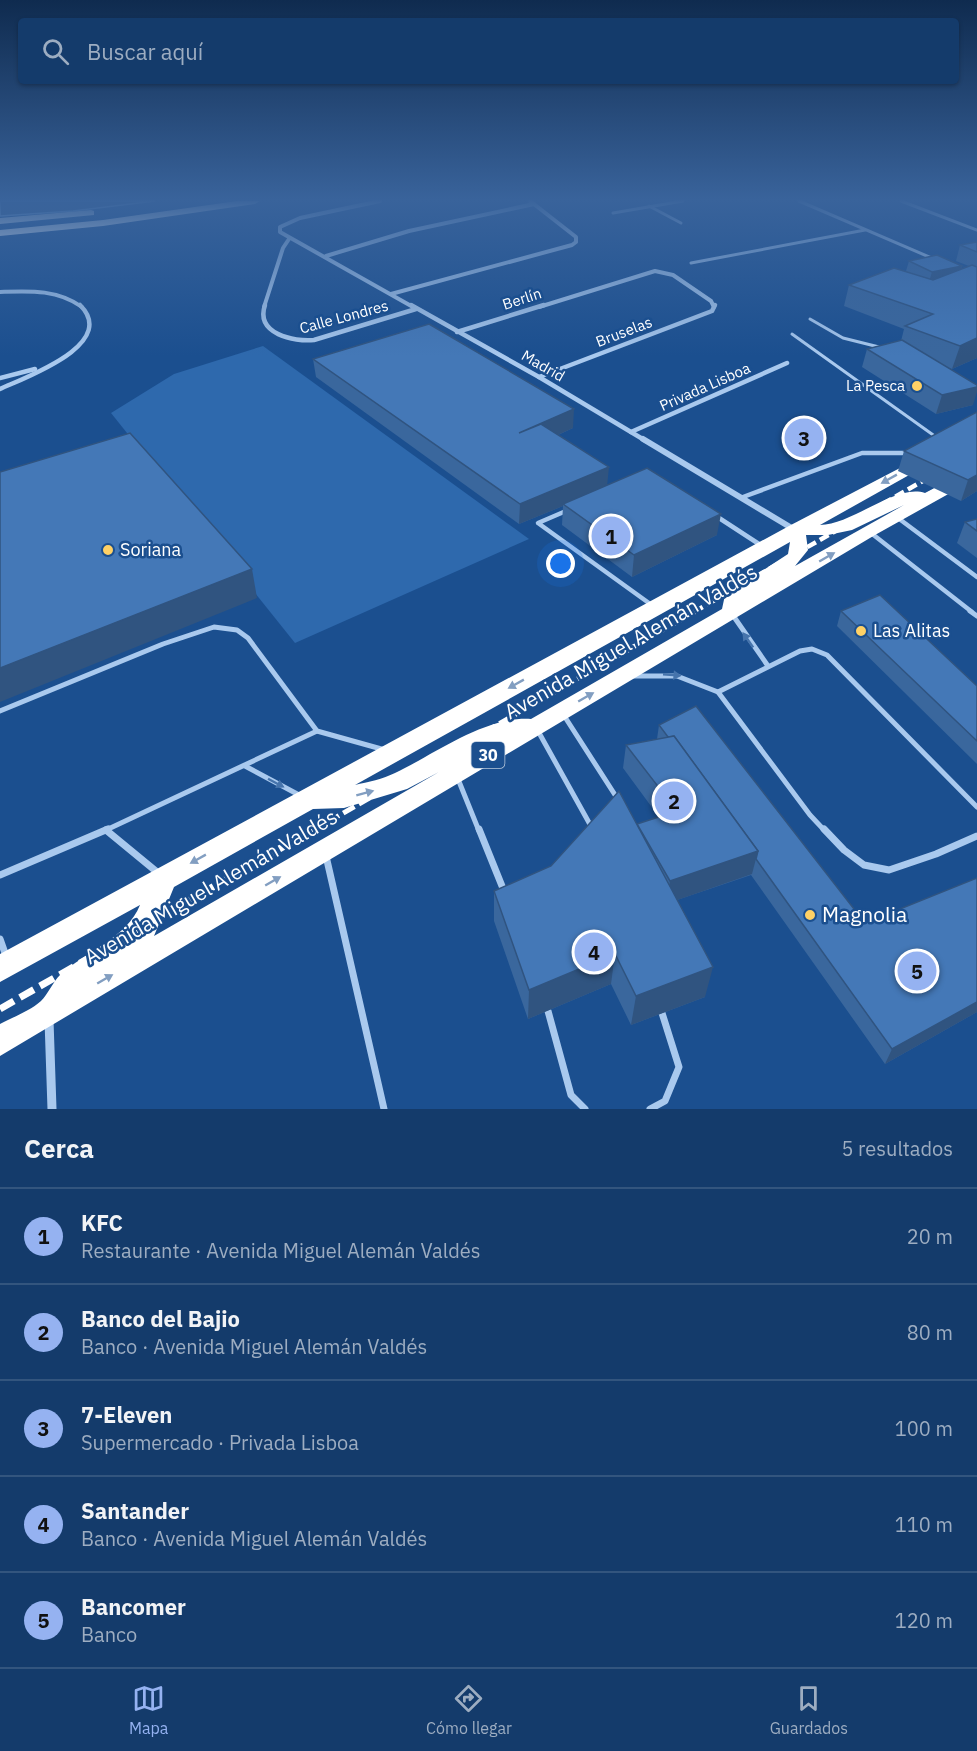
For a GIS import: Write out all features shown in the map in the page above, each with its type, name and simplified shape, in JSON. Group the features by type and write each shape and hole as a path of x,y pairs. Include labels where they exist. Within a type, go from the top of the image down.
{"highway":[{"name":"Avenida Miguel Alemán Valdés","path":"5,966 655,608 949,441"},
{"name":"Avenida Miguel Alemán Valdés","path":"0,1041 967,474"},
{"path":"731,613 732,599 741,590 789,562 798,553 799,543 795,530 828,530 846,526 890,503 937,492"},
{"path":"307,800 344,798 399,782 480,739 516,726 536,727"},
{"path":"48,1012 69,986 90,968 136,936 146,925 164,878"}],"street":[{"name":"Calle Londres","path":"281,253 263,310 264,319 276,335 297,342 314,340 416,309"},
{"name":"Madrid","path":"319,253 539,377 742,496 795,530"},
{"path":"326,256 337,253"},
{"path":"391,294 543,253"},
{"name":"Berlín","path":"457,332 645,273 663,272 673,275 715,305"},
{"path":"0,295 21,292 50,293 69,298 85,310 91,320 90,331 82,342 48,366 0,389"},
{"name":"Bruselas","path":"539,377 712,311 715,305"},
{"name":"Privada Lisboa","path":"631,432 788,363"},
{"path":"0,378 48,366"},
{"path":"48,1012 52,1109"}],"lane":[{"path":"691,262 742,253"},
{"path":"921,253 940,261"},
{"path":"810,319 843,338 883,348"},
{"path":"792,334 949,441"},
{"path":"742,496 862,453 912,454"},
{"path":"568,510 538,523 655,608"},
{"path":"706,510 764,547"},
{"path":"895,516 977,577"},
{"path":"869,531 977,616"},
{"path":"731,613 768,666"},
{"path":"0,711 163,644 214,627 225,627 237,630 248,638 317,731 394,752"},
{"path":"717,692 807,649 827,655 977,807"},
{"path":"622,676 673,674 690,678 717,692 810,815 843,850 864,866 889,870 936,854 977,836"},
{"path":"562,712 622,806"},
{"path":"536,727 588,818 594,834"},
{"path":"0,874 106,830 317,731"},
{"path":"245,766 307,800"},
{"path":"456,774 507,897"},
{"path":"106,830 164,878"},
{"path":"324,850 384,1109"},
{"path":"0,939 5,966"},
{"path":"548,1011 571,1095 585,1109"},
{"path":"650,1109 664,1101 679,1067 662,1013"}],"shaded area":[{"path":"263,346 529,539 295,643 111,413 174,374"}],"building":[{"path":"937,255 962,266 932,272 909,261"},
{"path":"972,265 977,267 977,338 960,346 905,326 933,314 849,285 894,268 933,280"},
{"path":"429,324 574,409 519,433 541,424 609,467 520,504 313,359"},
{"path":"902,340 977,387 942,395 867,349"},
{"path":"977,412 977,475 968,480 904,451"},
{"name":"Soriana","path":"130,433 252,569 0,668 0,472"},
{"path":"647,468 721,514 634,555 563,504"},
{"path":"977,519 977,531 965,522"},
{"path":"880,595 977,686 977,741 841,611"},
{"name":"Magnolia","path":"696,706 865,923 977,878 977,1002 892,1049 756,859 758,851 674,736 668,737 659,725"},
{"path":"674,736 758,851 670,881 637,824 677,811 626,745"},
{"path":"619,791 713,967 636,996 615,954 529,990 494,891 551,866"}],"railway":[{"path":"726,612 977,466"},
{"path":"694,612 935,474"},
{"path":"312,831 696,611"},
{"path":"351,831 729,611"},
{"path":"0,1009 314,829"},
{"path":"0,1035 353,829"}],"place":[{"name":"La Pesca","path":"917,386"},
{"name":"7-Eleven","path":"804,438"},
{"name":"KFC","path":"611,536"},
{"name":"Soriana","path":"108,550"},
{"name":"Las Alitas","path":"861,631"},
{"name":"Banco del Bajio","path":"674,801"},
{"name":"Magnolia","path":"810,915"},
{"name":"Santander","path":"594,952"},
{"name":"Bancomer","path":"917,971"}]}
